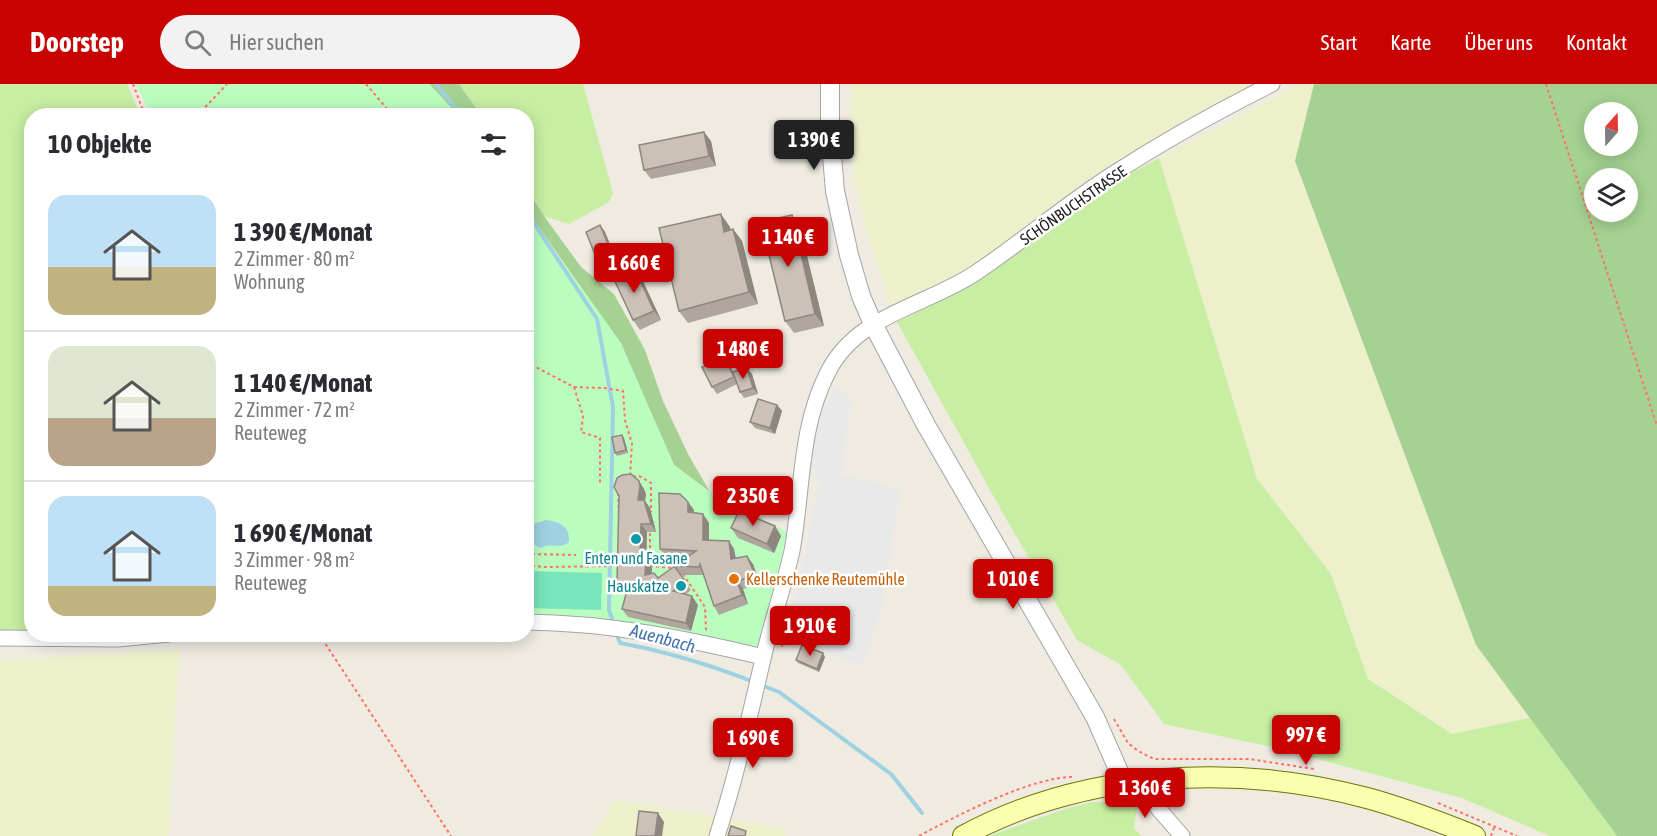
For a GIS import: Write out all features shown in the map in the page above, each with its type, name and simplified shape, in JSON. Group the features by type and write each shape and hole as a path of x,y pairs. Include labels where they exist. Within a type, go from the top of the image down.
{"main road":[{"path":"963,836 1027,807 1068,795 1124,783 1219,777 1305,785 1370,799 1475,836"}],"street":[{"path":"830,84 830,133 835,191 855,275 873,324 926,425 1095,717 1124,783"},
{"name":"SCHÖNBUCHSTRASSE","path":"717,836 730,798 792,551 804,452 813,406 829,370 850,342 873,324 974,274 1112,174 1230,105 1272,84"},
{"path":"534,622 627,629 705,643 762,664"},
{"path":"0,638 24,638"},
{"path":"1149,781 1157,807 1182,836"}],"path":[{"path":"133,84 141,108"},
{"path":"204,108 227,84"},
{"path":"366,84 386,108"},
{"path":"1546,84 1657,426"},
{"path":"534,367 574,387 623,391 625,420 632,444 630,477"},
{"path":"574,387 583,416 581,432 600,438 600,485"},
{"path":"624,482 630,477 639,476 651,483 651,519"},
{"path":"618,489 619,521"},
{"path":"650,566 651,531"},
{"path":"534,554 576,555"},
{"path":"534,566 623,566"},
{"path":"640,566 679,569 693,586 705,607 705,643"},
{"path":"324,642 451,836"},
{"path":"919,836 955,816 1003,796 1046,781 1082,777"},
{"path":"1491,836 1495,825"}],"green space":[{"path":"0,84 127,84 137,108 24,108 24,633 0,633"},
{"path":"136,84 429,84 451,108 148,108"},
{"path":"429,84 459,84 476,108 451,108"},
{"path":"459,84 583,84 613,193 609,202 569,224 544,216 534,199 534,108 476,108"},
{"path":"851,84 1260,84 1109,168 969,269 890,306 870,244 854,181 850,118"},
{"path":"1300,84 1314,84 1295,162 1476,645 1530,718 1452,734 1368,679 1331,574 1257,479 1159,158"},
{"path":"1314,84 1657,84 1657,836 1617,836 1476,645 1295,161"},
{"path":"1159,158 1257,479 1331,574 1368,679 1452,734 1530,718 1617,836 1550,836 1462,798 1281,749 1164,724 1121,665 1077,640 1005,517 897,322 980,280 1116,181"},
{"path":"534,200 581,267 614,294 645,350 663,401 688,454 710,492 674,465 621,345 534,220"},
{"path":"534,221 621,343 674,465 710,492 787,532 765,632 758,646 693,637 633,623 595,618 534,616"},
{"path":"534,571 602,573 601,610 534,608"},
{"path":"179,650 168,836 0,836 0,660"},
{"path":"614,800 786,828 785,836 592,836"},
{"path":"1093,802 1116,802 1137,809 1134,828 1141,836 989,836 1065,809"}],"shaded area":[{"path":"836,386 851,399 841,475 900,488 885,593 864,665 786,641 820,480 810,465 822,412"}],"water":[{"path":"546,520 556,522 568,532 569,542 541,548 534,544 534,524"}],"building":[{"path":"704,132 709,156 644,170 639,145"},
{"path":"721,214 724,232 733,229 749,292 679,311 659,228"},
{"path":"792,215 815,314 785,321 761,222"},
{"path":"600,225 611,251 596,257 586,232"},
{"path":"634,267 654,311 633,320 613,277"},
{"path":"724,356 734,377 712,387 702,367"},
{"path":"747,368 753,388 740,392 733,372"},
{"path":"758,399 777,405 770,428 750,422"},
{"path":"622,435 626,450 615,453 612,437"},
{"path":"631,474 639,481 638,500 644,500 651,524 641,524 640,559 646,560 645,575 654,573 658,578 674,566 686,582 673,591 692,596 686,623 622,609 629,583 617,582 619,496 614,487 617,478"},
{"path":"659,493 680,494 688,502 688,512 703,514 703,540 729,541 731,559 747,556 755,575 737,581 742,595 714,606 700,564 699,567 675,566 696,551 660,549"},
{"path":"739,511 775,526 767,544 731,528"},
{"path":"802,645 823,653 817,669 796,660"},
{"path":"639,811 658,813 655,836 636,836"},
{"path":"731,826 746,831 745,836 728,836"}],"waterway":[{"name":"Auenbach","path":"436,84 456,108"},
{"name":"Auenbach","path":"534,223 597,319 613,407 609,610 614,625"},
{"name":"Auenbach","path":"616,632 620,643 688,659 754,682"},
{"name":"Auenbach","path":"761,685 779,692 891,774 922,813"}],"place":[{"name":"Enten und Fasane","path":"636,539"},
{"name":"Kellerschenke Reutemühle","path":"734,579"},
{"name":"Hauskatze","path":"681,586"}]}
